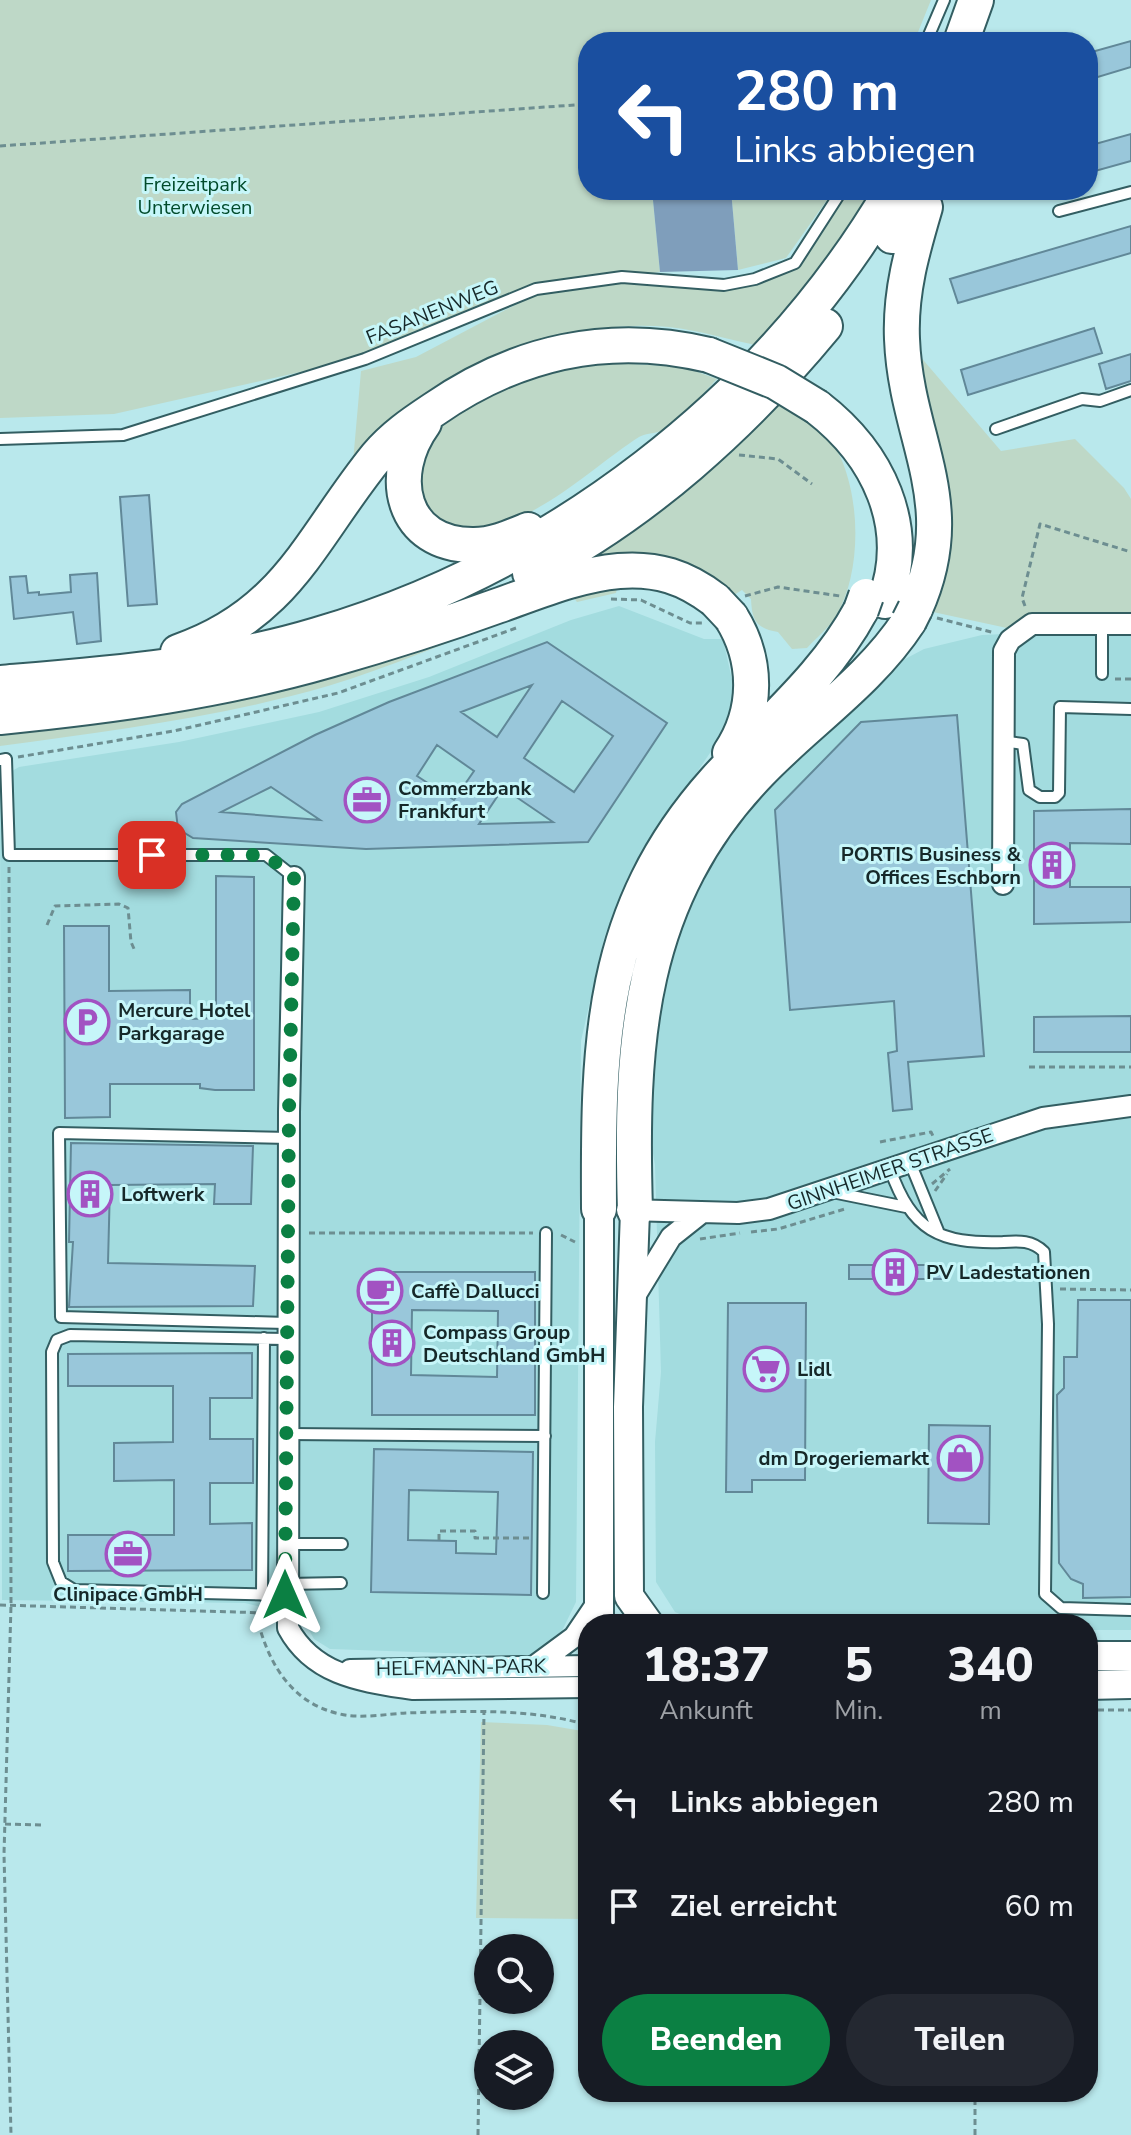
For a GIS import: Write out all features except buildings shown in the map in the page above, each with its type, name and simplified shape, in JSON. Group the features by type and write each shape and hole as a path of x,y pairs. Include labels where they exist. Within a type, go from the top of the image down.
{"highway":[{"path":"965,32 976,0"},
{"path":"989,32 1000,0"},
{"path":"0,683 168,667 316,636 461,582 551,534 666,448 778,346 846,264 886,200"},
{"path":"423,628 542,567 584,541 677,475 715,442 776,382 863,280 913,200"},
{"path":"704,794 819,672 930,571 936,525 930,474 907,380 902,341 902,297 908,261 928,200"},
{"path":"56,679 191,647 254,610 309,555 376,457 399,432 483,378 553,353 624,344 658,345 709,355 776,382 817,407 850,437 861,454 888,608 860,680 805,727 738,796 709,835 682,880 661,930 644,990 636,1050 635,1211"},
{"path":"433,410 410,445 401,473 402,488 413,514 437,536 466,545 494,542 549,519 577,512"},
{"path":"0,717 192,692 329,660 548,587 619,571 658,571 673,576 722,610 749,661 750,706 738,740 658,860 619,949 603,1043 599,1209"}],"main road":[{"path":"599,1209 599,1612"},
{"path":"635,1211 631,1303 629,1596 642,1614"},
{"path":"1098,1656 1131,1656"},
{"path":"1098,1685 1131,1684"}],"street":[{"path":"1003,884 1004,651 1010,640 1032,624 1131,624"},
{"name":"HELFMANN-PARK","path":"294,877 286,1434 285,1590 288,1628 306,1656 334,1670 412,1689 578,1687"},
{"name":"GINNHEIMER STRASSE","path":"599,1209 700,1214 769,1209 830,1191 939,1150 1043,1118 1131,1106"},
{"path":"631,1303 662,1250 681,1226 700,1214"},
{"path":"628,1614 629,1596"},
{"path":"535,1666 578,1633"},
{"name":"HELFMANN-PARK","path":"334,1670 578,1666"}],"lane":[{"path":"930,32 942,5"},
{"path":"1059,211 1131,192"},
{"name":"FASANENWEG","path":"0,439 123,435 365,359 536,289 622,277 724,285 755,279 795,263 836,200"},
{"path":"996,429 1082,399 1100,401 1131,390"},
{"path":"1102,624 1102,674"},
{"path":"1002,741 1023,744 1028,755 1026,777 1029,790 1040,797 1055,797 1059,793 1060,707 1131,709"},
{"path":"0,760 6,759 9,855 266,855 294,877"},
{"path":"287,1331 61,1317 59,1133 289,1138"},
{"path":"899,1164 919,1188 939,1232"},
{"path":"899,1164 906,1207 914,1218 960,1242 1024,1241 1039,1247 1047,1259 1045,1594 1061,1608 1131,1610"},
{"path":"830,1191 906,1207"},
{"path":"543,1593 546,1233"},
{"path":"287,1331 264,1338 70,1335 57,1340 52,1352 53,1562 61,1582 74,1590 262,1595 341,1583"},
{"path":"262,1595 264,1338"},
{"path":"286,1434 545,1436"},
{"path":"286,1544 342,1544"}],"path":[{"path":"0,146 578,105"},
{"path":"715,442 738,455 778,459 812,484"},
{"path":"1032,624 1022,598 1040,524 1131,552"},
{"path":"599,601 641,600 690,623 778,587 985,628 1010,640"},
{"path":"9,855 11,1605 5,1824 11,2135"},
{"path":"47,925 55,906 119,904 128,908 131,942 135,951"},
{"path":"1029,1067 1131,1067"},
{"path":"880,1142 931,1132 950,1169"},
{"path":"919,1188 935,1183 950,1169"},
{"path":"933,1195 950,1169"},
{"path":"662,1250 675,1254 691,1242 714,1236 778,1229 852,1207"},
{"path":"288,1233 546,1233 561,1235 582,1247 599,1251"},
{"path":"1056,1289 1131,1290"},
{"path":"439,1540 439,1531 475,1531 475,1538 544,1538"},
{"path":"0,1605 256,1613"},
{"path":"1098,1710 1131,1710"},
{"path":"478,2135 478,1921 484,1711"},
{"path":"24,1818 24,1824"},
{"path":"5,1824 42,1825"},
{"path":"975,2102 975,2135"}],"shaded area":[{"path":"653,200 732,200 738,270 660,272"},
{"path":"619,606 704,639 723,639 736,698 712,750 648,844 605,935 581,1041 576,1602 559,1637 534,1656 330,1649 314,1639 302,1617 245,1603 2,1600 0,778 19,767 179,742 319,712 429,677 571,620"},
{"path":"1131,632 1131,1630 1098,1630 1098,1614 680,1614 675,1612 656,1582 655,1442 661,1372 655,1165 648,1124 650,1027 697,874 743,812 888,668 924,649 982,635"}],"green space":[{"name":"Freizeitpark Unterwiesen","path":"0,0 931,0 918,32 578,32 578,200 653,200 660,272 509,293 340,363 114,414 0,418"},
{"path":"732,200 827,200 786,258 738,270"},
{"path":"841,200 865,200 851,231 760,346 669,327 613,327 556,336 501,354 437,386 399,417 353,462 361,371 416,357 534,295 621,282 722,291 756,285 798,266"},
{"path":"919,355 1001,451 1075,439 1124,488 1131,499 1131,616 1051,615 1020,621 1007,628 933,612 953,526"},
{"path":"598,362 684,367 717,379 670,426 639,437 575,484 525,515 500,525 474,529 450,526 431,514 412,480 430,436 453,410 513,381"},
{"path":"775,400 814,420 833,442 844,465 855,517 852,571 846,595 836,616 807,648 792,649 778,632 760,626 754,618 751,599 742,590 734,595 563,568 718,453 728,456 734,450 733,441"},
{"path":"619,579 616,593 577,602 573,597 359,676 288,697 166,722 0,746 0,735 168,713"},
{"path":"481,1722 547,1725 578,1730 578,1919 476,1918"}],"place":[{"name":"Commerzbank Frankfurt","path":"367,800"},
{"name":"PORTIS Business & Offices Eschborn","path":"1052,865"},
{"name":"Mercure Hotel Parkgarage","path":"87,1022"},
{"name":"Loftwerk","path":"90,1194"},
{"name":"PV Ladestationen","path":"895,1272"},
{"name":"Caffè Dallucci","path":"380,1291"},
{"name":"Compass Group Deutschland GmbH","path":"392,1343"},
{"name":"Lidl","path":"766,1369"},
{"name":"dm Drogeriemarkt","path":"960,1458"},
{"name":"Clinipace GmbH","path":"128,1554"}],"route":[{"path":"152,855 266,855 294,877 285,1595"}]}
